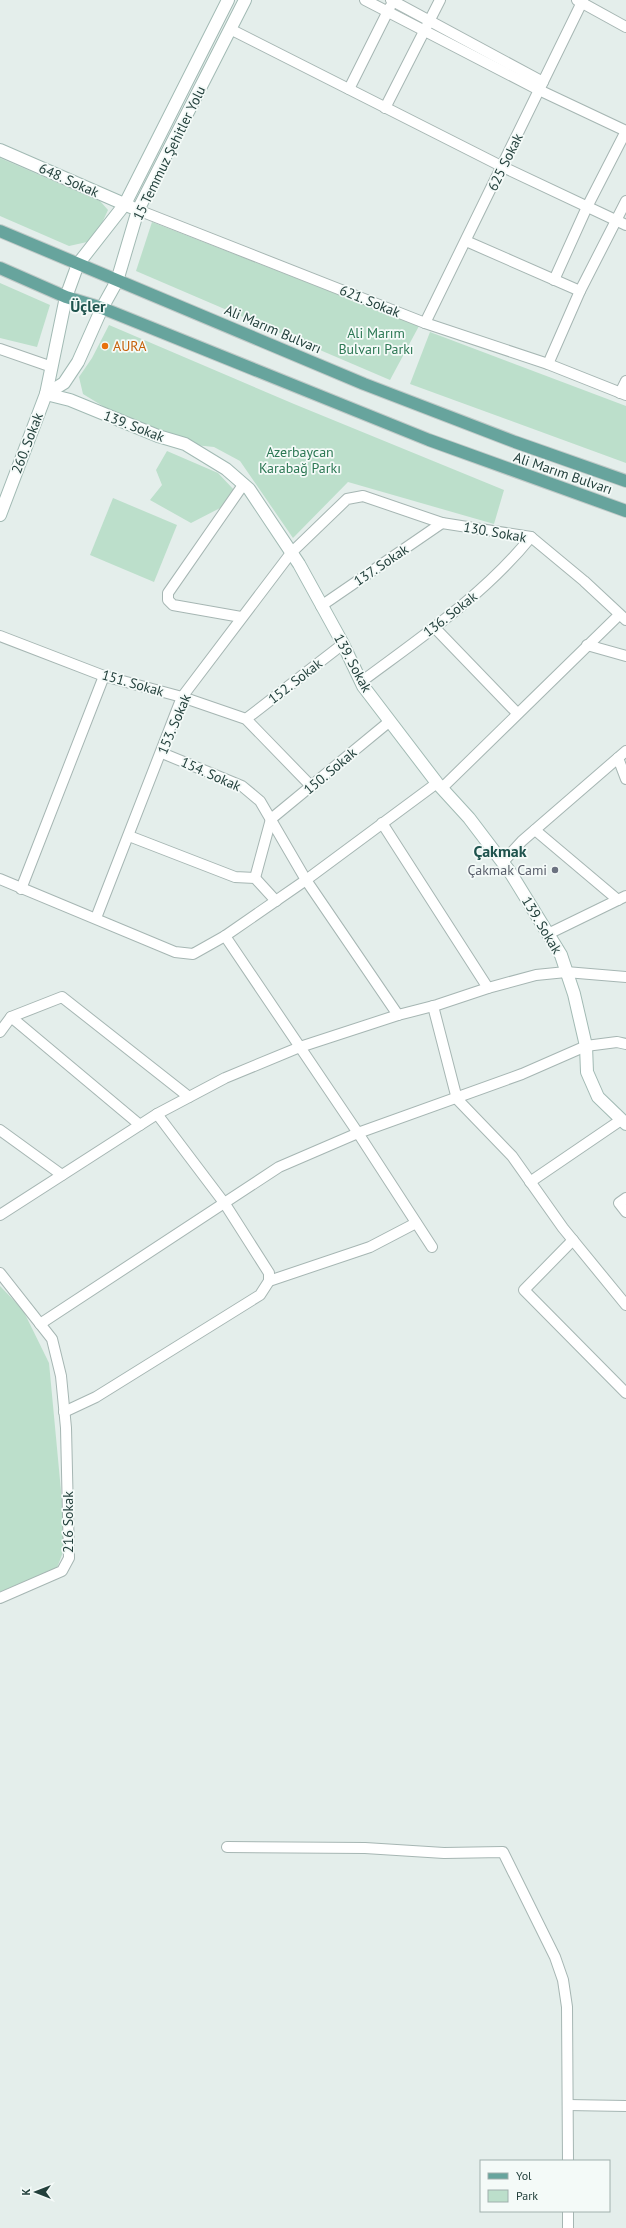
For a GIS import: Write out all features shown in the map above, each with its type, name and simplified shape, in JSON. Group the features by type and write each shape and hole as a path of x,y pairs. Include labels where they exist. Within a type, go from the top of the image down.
{"main road":[{"name":"Ali Marım Bulvarı","path":"0,231 364,384 515,442 626,481"},
{"name":"Ali Marım Bulvarı","path":"0,268 66,297 102,308 429,440 626,511"}],"street":[{"name":"15 Temmuz Şehitler Yolu","path":"52,367 66,297 78,264 125,204 228,0"},
{"name":"15 Temmuz Şehitler Yolu","path":"46,394 64,383 78,362 102,308 117,280 138,210 245,0"},
{"path":"365,0 425,31 541,86"},
{"path":"349,89 392,0 541,86 626,131 587,207 554,280"},
{"path":"385,108 440,0"},
{"path":"580,1 626,26"},
{"name":"625 Sokak","path":"425,323 503,167 580,1"},
{"path":"230,29 503,167 626,225"},
{"name":"648. Sokak","path":"0,150 138,210"},
{"path":"548,364 580,291 626,201"},
{"name":"621. Sokak","path":"138,210 425,323 548,364 623,394"},
{"path":"466,241 580,291"},
{"path":"0,349 52,367"},
{"name":"260. Sokak","path":"0,515 46,394 52,367"},
{"path":"623,394 626,381"},
{"name":"139. Sokak","path":"46,394 70,400 158,436 184,444 226,469 244,485 291,553 343,644 361,682 439,786 468,818 503,862 561,955 586,1046 586,1072 598,1097 624,1122"},
{"path":"241,617 173,605 168,600 168,593 244,485"},
{"name":"153. Sokak","path":"96,918 162,753 182,697 241,617 291,553 336,507 347,499 363,496"},
{"name":"130. Sokak","path":"363,496 442,523 531,537 584,581 623,617"},
{"name":"137. Sokak","path":"321,606 442,523"},
{"name":"136. Sokak","path":"361,682 434,628 479,591 520,552 531,537"},
{"path":"0,879 175,952 192,954 225,936 306,880 382,823 439,786 587,645 623,617"},
{"path":"434,628 517,713"},
{"name":"151. Sokak","path":"0,636 104,676 182,697 246,719 312,787"},
{"name":"152. Sokak","path":"246,719 343,644"},
{"path":"587,645 626,656"},
{"path":"21,889 104,676"},
{"name":"150. Sokak","path":"270,819 312,787 390,721"},
{"path":"503,862 535,830 626,751"},
{"name":"154. Sokak","path":"162,753 242,786 260,801 306,880 398,1015"},
{"path":"618,758 626,779"},
{"path":"256,878 270,819"},
{"path":"382,823 488,988"},
{"path":"535,830 622,898 548,934"},
{"path":"129,836 235,877 256,878 276,901"},
{"path":"225,936 358,1133 432,1247"},
{"path":"0,1215 157,1114 225,1078 300,1047 398,1015 536,975 566,972 626,977"},
{"path":"0,1032 11,1017 62,997 189,1097"},
{"path":"433,1006 457,1099 512,1156 572,1240 626,1305"},
{"path":"11,1017 140,1125"},
{"path":"40,1324 225,1204 279,1167 358,1133 457,1099 522,1074 586,1046 617,1042 626,1044"},
{"path":"64,1412 96,1397 260,1295 269,1281 269,1273 225,1204 157,1114"},
{"path":"530,1182 624,1122"},
{"path":"0,1130 62,1175"},
{"path":"626,1198 619,1203 626,1212"},
{"path":"269,1281 370,1247 416,1223"},
{"path":"572,1240 524,1290 626,1393"},
{"name":"216 Sokak","path":"0,1273 52,1339 61,1376 66,1428 69,1558 62,1572 0,1598"},
{"path":"227,1847 365,1848 444,1853 503,1852 555,1957 563,1980 567,2008 568,2160"},
{"path":"568,2105 626,2106"},
{"path":"568,2212 568,2228"}],"green space":[{"path":"0,158 100,201 108,210 102,223 87,242 69,246 0,216"},
{"name":"Ali Marım Bulvarı Parkı","path":"152,222 419,326 390,380 136,271"},
{"path":"0,283 50,305 37,347 0,338"},
{"name":"Azerbaycan Karabağ Parkı","path":"109,325 294,404 504,490 494,524 348,482 293,538 240,461 214,447 185,444 106,408 83,394 79,377 92,358"},
{"name":"Ali Marım Bulvarı Parkı","path":"430,332 626,406 626,463 410,384"},
{"path":"167,451 218,473 235,491 224,506 191,523 150,500 162,485 156,470"},
{"path":"113,498 177,525 154,582 90,555"},
{"path":"0,1286 23,1310 49,1363 66,1544 57,1568 0,1592"}],"place":[{"name":"AURA","path":"105,346"},
{"name":"Çakmak Cami","path":"555,870"}],"district":[{"name":"Üçler","path":"88,306"},
{"name":"Çakmak","path":"500,851"}]}
